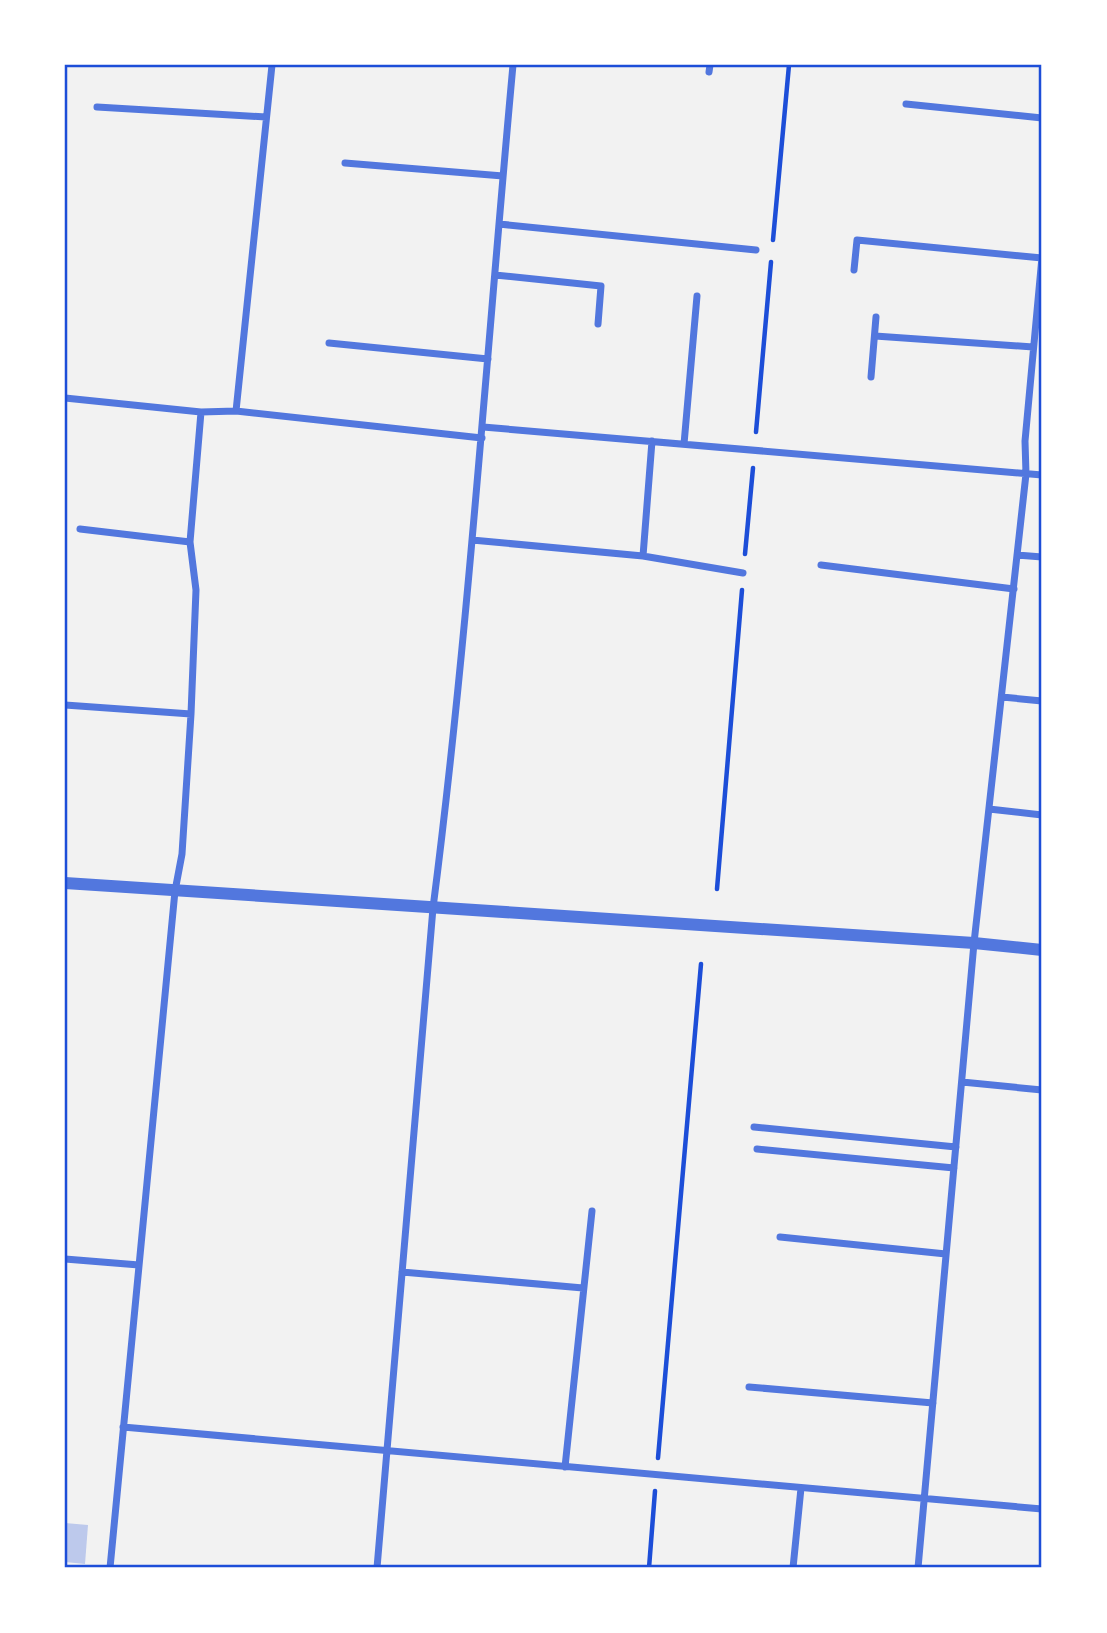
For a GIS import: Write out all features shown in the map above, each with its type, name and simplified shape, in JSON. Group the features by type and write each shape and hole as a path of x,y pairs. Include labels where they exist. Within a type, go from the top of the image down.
{"street":[{"path":"236,411 272,65"},
{"path":"377,1568 433,908 482,438 513,65"},
{"path":"906,104 1042,118"},
{"path":"97,107 266,117"},
{"path":"345,163 503,176"},
{"path":"499,224 756,250"},
{"path":"854,270 857,240 1042,258 1025,441 1026,474 974,943 918,1568"},
{"path":"495,275 601,286 598,324"},
{"path":"684,444 697,296"},
{"path":"871,377 876,317"},
{"path":"875,335 1033,347"},
{"path":"329,343 488,359"},
{"path":"65,398 201,411 236,411 482,438"},
{"path":"110,1568 175,891 182,854 196,590 190,542 201,411"},
{"path":"483,427 1042,475"},
{"path":"643,555 652,441"},
{"path":"80,529 190,542"},
{"path":"472,540 643,555 743,573"},
{"path":"1017,555 1042,557"},
{"path":"821,565 1014,589"},
{"path":"1002,696 1042,701"},
{"path":"65,705 191,714"},
{"path":"989,810 1042,815"},
{"path":"65,883 974,943 1042,950"},
{"path":"962,1082 1042,1090"},
{"path":"754,1127 956,1147"},
{"path":"757,1149 954,1168"},
{"path":"565,1467 592,1211"},
{"path":"780,1237 946,1254"},
{"path":"65,1259 139,1265"},
{"path":"402,1272 583,1288"},
{"path":"749,1387 933,1404"},
{"path":"123,1427 1042,1509"},
{"path":"793,1568 801,1488"}],"path":[{"path":"773,244 789,65"},
{"path":"717,889 771,258"},
{"path":"649,1568 701,964"}],"building":[{"path":"65,1523 88,1525 85,1564 65,1562"}]}
